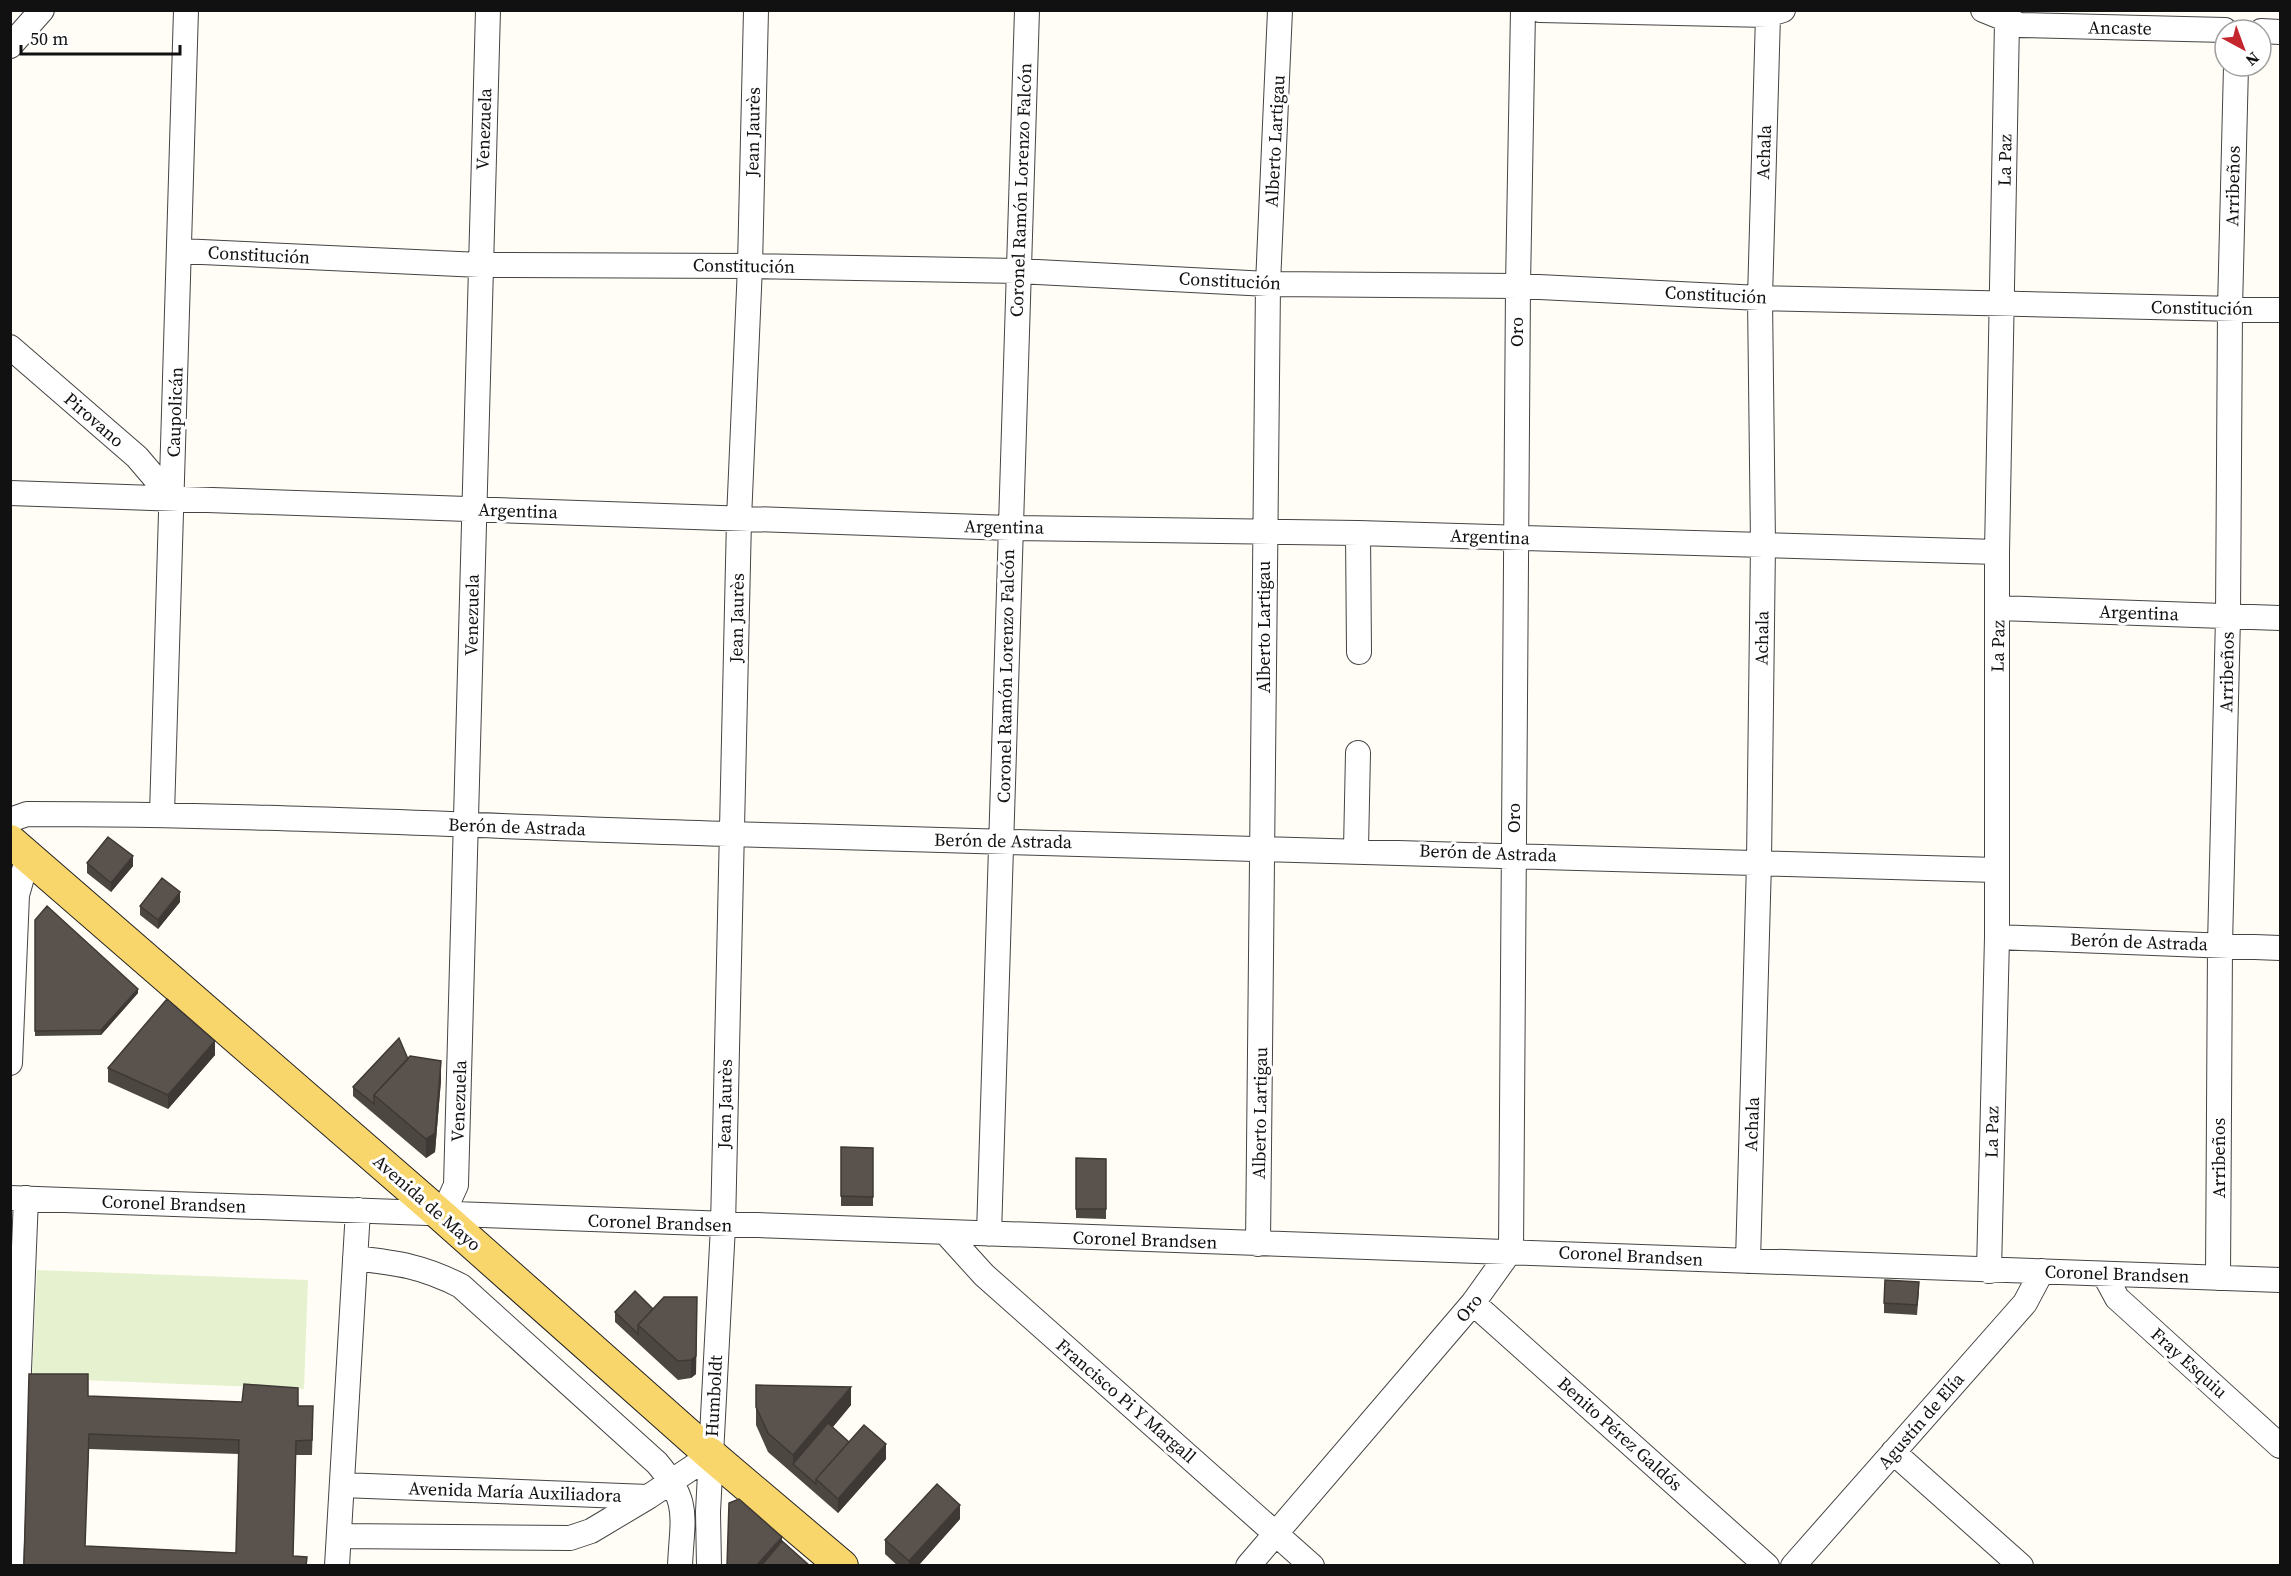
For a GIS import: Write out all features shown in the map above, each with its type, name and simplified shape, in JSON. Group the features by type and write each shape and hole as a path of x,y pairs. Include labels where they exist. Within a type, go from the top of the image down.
{"main road":[{"name":"Avenida de Mayo","path":"19,849 442,1216 711,1455 842,1566"}],"street":[{"path":"10,46 42,10"},
{"name":"Caupolicán","path":"162,814 186,10"},
{"name":"Venezuela","path":"442,1216 453,1197 456,1185 488,10"},
{"name":"Jean Jaurès","path":"723,1226 739,519 750,266 756,10"},
{"name":"Coronel Ramón Lorenzo Falcón","path":"989,1234 1002,841 1009,528 1027,10"},
{"name":"Alberto Lartigau","path":"1258,1244 1268,284 1280,10"},
{"name":"Oro","path":"1248,1566 1473,1303 1511,1250 1518,285 1523,10"},
{"path":"1540,10 1776,13"},
{"name":"Ancaste","path":"1983,10 2020,25 2213,30"},
{"name":"Achala","path":"1748,1261 1759,862 1763,544 1760,298 1776,13"},
{"name":"La Paz","path":"1989,1271 1996,938 1997,552 2007,21"},
{"name":"Arribeños","path":"2218,1278 2220,945 2228,616 2230,309 2236,78"},
{"name":"Constitución","path":"180,251 480,265 750,266 1018,271 1268,284 1518,285 1760,298 2280,310"},
{"name":"Pirovano","path":"10,347 137,457 172,498"},
{"name":"Argentina","path":"10,493 1009,528 1358,533 1997,552"},
{"path":"1358,533 1359,652"},
{"name":"Argentina","path":"1998,608 2280,618"},
{"path":"1356,849 1358,753"},
{"name":"Berón de Astrada","path":"10,820 27,814 162,814 732,834 1514,853 1995,870"},
{"path":"10,1063 19,849"},
{"name":"Berón de Astrada","path":"1996,938 2280,948"},
{"path":"11,1566 18,1198"},
{"name":"Coronel Brandsen","path":"18,1198 358,1210 442,1216 1258,1244 1511,1250 1989,1271 2280,1280"},
{"path":"337,1566 358,1210"},
{"name":"Humboldt","path":"709,1566 711,1455 723,1226"},
{"name":"Francisco Pi Y Margall","path":"945,1232 984,1275 1312,1566"},
{"path":"355,1258 424,1269 461,1286 657,1463 678,1478 683,1502 680,1566"},
{"name":"Agustín de Elía","path":"1793,1566 2025,1303 2042,1271"},
{"name":"Fray Esquiu","path":"2104,1274 2117,1298 2280,1446"},
{"name":"Benito Pérez Galdós","path":"1473,1303 1767,1566"},
{"path":"1893,1452 2021,1566"},
{"name":"Avenida María Auxiliadora","path":"342,1485 648,1497 711,1455"},
{"path":"339,1536 570,1538 591,1531 648,1497"}],"green space":[{"path":"37,1270 308,1280 304,1389 32,1378"}],"building":[{"path":"108,837 133,856 111,883 87,863"},
{"path":"162,878 180,892 158,920 140,906"},
{"path":"47,906 138,989 101,1030 35,1031 35,920"},
{"path":"167,999 215,1041 168,1095 108,1068"},
{"path":"399,1038 408,1059 374,1095 374,1104 353,1087"},
{"path":"410,1056 441,1061 435,1133 426,1139 374,1095"},
{"path":"841,1147 873,1148 873,1197 841,1196"},
{"path":"1076,1158 1106,1159 1106,1209 1076,1209"},
{"path":"1885,1280 1919,1282 1917,1305 1884,1303"},
{"path":"635,1291 653,1309 638,1325 638,1334 615,1312"},
{"path":"664,1297 697,1297 696,1356 691,1360 678,1361 638,1325"},
{"path":"29,1374 88,1374 88,1396 242,1402 244,1384 298,1388 298,1406 313,1406 312,1440 296,1441 293,1556 307,1557 306,1566 24,1566","holes":["89,1434 239,1440 236,1553 85,1546"]},
{"path":"756,1385 851,1387 793,1455 768,1433 756,1407"},
{"path":"828,1423 849,1442 816,1479 816,1484 793,1464"},
{"path":"864,1425 886,1444 838,1499 816,1479"},
{"path":"937,1484 960,1505 909,1561 885,1540"},
{"path":"739,1499 782,1537 756,1566 727,1566 729,1503"},
{"path":"782,1541 810,1566 761,1566"}]}
